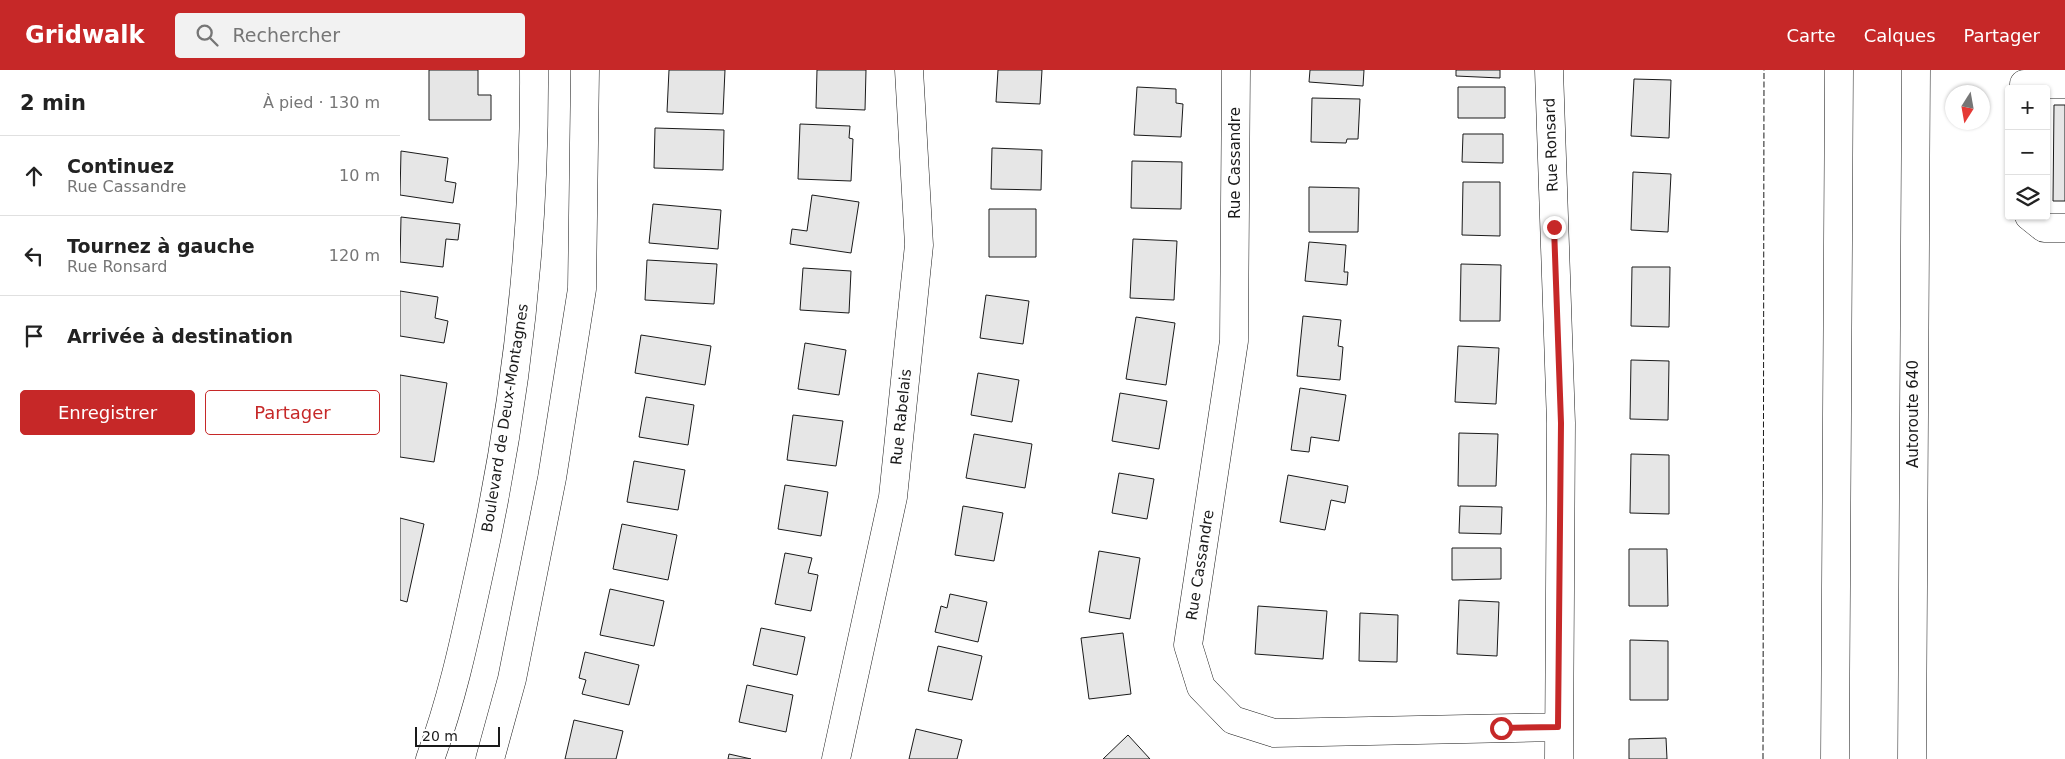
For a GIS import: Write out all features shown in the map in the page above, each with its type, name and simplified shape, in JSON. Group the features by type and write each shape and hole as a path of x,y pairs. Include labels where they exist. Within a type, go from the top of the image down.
{"main road":[{"name":"Boulevard de Deux-Montagnes","path":"430,759 460,665 495,500 510,403 524,292 534,146 534,70"},
{"path":"490,759 512,679 548,497 582,289 585,70"},
{"name":"Rue Rabelais","path":"836,759 891,506 895,477 919,245 909,70"},
{"name":"Rue Cassandre","path":"1236,70 1234,341 1188,645 1201,687 1233,720 1274,733 1558,727"},
{"name":"Rue Ronsard","path":"1549,70 1561,423 1558,759"},
{"path":"1836,759 1839,70"},
{"name":"Autoroute 640","path":"1912,759 1916,70"},
{"path":"2024,85 2065,84"},
{"path":"2034,220 2044,228 2065,228"}],"building":[{"path":"429,70 478,70 478,95 491,95 491,120 429,120"},
{"path":"669,70 725,70 723,114 667,112"},
{"path":"817,70 866,70 865,110 816,108"},
{"path":"998,70 1042,70 1040,104 996,102"},
{"path":"1310,70 1364,70 1363,86 1309,82"},
{"path":"1456,70 1500,70 1500,78 1456,76"},
{"path":"1634,79 1671,80 1669,138 1631,136"},
{"path":"1137,87 1176,89 1176,103 1183,104 1181,137 1134,135"},
{"path":"1458,87 1505,87 1505,118 1458,118"},
{"path":"1312,98 1360,99 1358,139 1347,139 1346,143 1311,142"},
{"path":"2054,105 2065,105 2065,201 2053,201"},
{"path":"800,124 850,126 849,138 853,139 851,181 798,179"},
{"path":"655,128 724,130 723,170 654,168"},
{"path":"1463,134 1503,134 1503,163 1462,162"},
{"path":"992,148 1042,150 1041,190 991,189"},
{"path":"401,151 448,158 445,181 456,183 453,203 400,195"},
{"path":"1132,161 1182,162 1181,209 1131,208"},
{"path":"1633,172 1671,174 1668,232 1631,230"},
{"path":"1463,182 1500,182 1500,236 1462,235"},
{"path":"1309,187 1359,188 1358,232 1309,232"},
{"path":"812,195 859,202 851,253 790,244 792,229 807,231"},
{"path":"653,204 721,210 718,249 649,243"},
{"path":"989,209 1036,209 1036,257 989,257"},
{"path":"401,217 460,224 458,240 446,239 443,267 400,262"},
{"path":"1133,239 1177,241 1174,300 1130,298"},
{"path":"1309,242 1346,245 1344,272 1348,272 1347,285 1305,281"},
{"path":"647,260 717,264 714,304 645,300"},
{"path":"1461,264 1501,265 1500,321 1460,321"},
{"path":"1632,267 1670,267 1669,327 1631,326"},
{"path":"803,268 851,271 849,313 800,310"},
{"path":"400,291 438,297 435,318 448,321 444,343 400,336"},
{"path":"986,295 1029,301 1023,344 980,338"},
{"path":"1303,316 1341,320 1338,346 1343,347 1340,380 1297,376"},
{"path":"1136,317 1175,323 1166,385 1126,379"},
{"path":"641,335 711,346 705,385 635,373"},
{"path":"805,343 846,350 839,395 798,389"},
{"path":"1458,346 1499,348 1496,404 1455,402"},
{"path":"1631,360 1669,361 1668,420 1630,419"},
{"path":"978,373 1019,380 1012,422 971,415"},
{"path":"400,375 447,383 434,462 400,457"},
{"path":"1300,388 1346,395 1339,441 1311,437 1309,452 1291,450"},
{"path":"1120,393 1167,401 1159,449 1112,441"},
{"path":"646,397 694,405 688,445 639,437"},
{"path":"793,415 843,421 836,466 787,460"},
{"path":"1459,433 1498,434 1496,486 1458,486"},
{"path":"974,434 1032,444 1025,488 966,478"},
{"path":"1631,454 1669,455 1669,514 1630,513"},
{"path":"634,461 685,470 678,510 627,502"},
{"path":"1119,473 1154,479 1147,519 1112,513"},
{"path":"1288,475 1348,486 1345,503 1331,500 1325,530 1280,522"},
{"path":"785,485 828,492 821,536 778,529"},
{"path":"963,506 1003,513 994,561 955,555"},
{"path":"1460,506 1502,507 1501,534 1459,533"},
{"path":"400,518 424,524 407,602 400,600"},
{"path":"622,524 677,535 668,580 613,569"},
{"path":"1452,548 1501,548 1501,579 1452,580"},
{"path":"1629,549 1667,549 1668,606 1629,606"},
{"path":"1099,551 1140,558 1130,619 1089,612"},
{"path":"785,553 812,558 808,573 818,575 811,611 775,604"},
{"path":"610,589 664,601 654,646 600,635"},
{"path":"950,594 987,602 978,642 935,632 941,606 947,608"},
{"path":"1459,600 1499,602 1497,656 1457,654"},
{"path":"1258,606 1327,611 1323,659 1255,654"},
{"path":"1360,613 1398,615 1397,662 1359,661"},
{"path":"761,628 805,637 797,675 753,665"},
{"path":"1123,633 1131,694 1089,699 1081,638"},
{"path":"1630,640 1668,641 1668,700 1630,700"},
{"path":"938,646 982,656 972,700 928,691"},
{"path":"585,652 639,665 629,705 582,694 586,680 579,678"},
{"path":"747,685 793,695 786,732 739,722"},
{"path":"574,720 623,731 616,759 565,759"},
{"path":"916,729 962,740 957,759 909,759"},
{"path":"1128,735 1150,759 1103,759"},
{"path":"1666,738 1667,759 1629,759 1629,739"},
{"path":"729,754 751,759 728,759"}],"fence":[{"path":"1763,759 1764,70"}],"route":[{"path":"1501,728 1558,727 1561,423 1554,227"}]}
